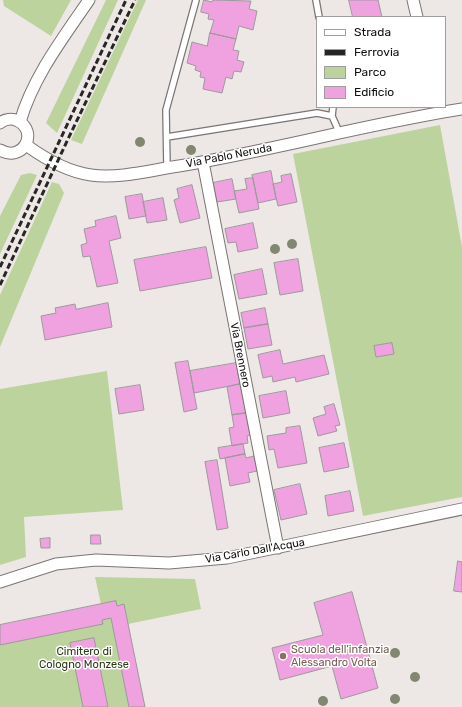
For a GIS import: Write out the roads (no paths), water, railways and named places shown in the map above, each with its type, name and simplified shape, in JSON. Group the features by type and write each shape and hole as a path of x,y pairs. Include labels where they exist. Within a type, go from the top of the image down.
{"street":[{"path":"20,122 24,108 45,67 90,0"},
{"path":"413,0 417,16"},
{"name":"Via Pablo Neruda","path":"26,144 41,155 74,170 90,175 122,175 203,162 341,134 435,110 462,109"},
{"path":"0,123 9,119 20,122 24,125 28,134 26,144 18,152 6,153 0,151"},
{"name":"Via Brennero","path":"203,162 278,548"},
{"name":"Via Carlo Dall'Acqua","path":"0,582 56,564 96,560 169,563 227,558 462,509"}],"lane":[{"path":"167,168 166,110 196,0"},
{"path":"316,0 319,16"},
{"path":"333,108 332,116 341,134"},
{"path":"167,137 317,113 332,116"}],"railway":[{"path":"0,267 126,0"},
{"path":"0,285 135,0"}],"place":[{"name":"Scuola dell’infanzia Alessandro Volta","path":"283,656"}],"park label":[{"name":"Cimitero di Cologno Monzese","path":"84,658"}]}
